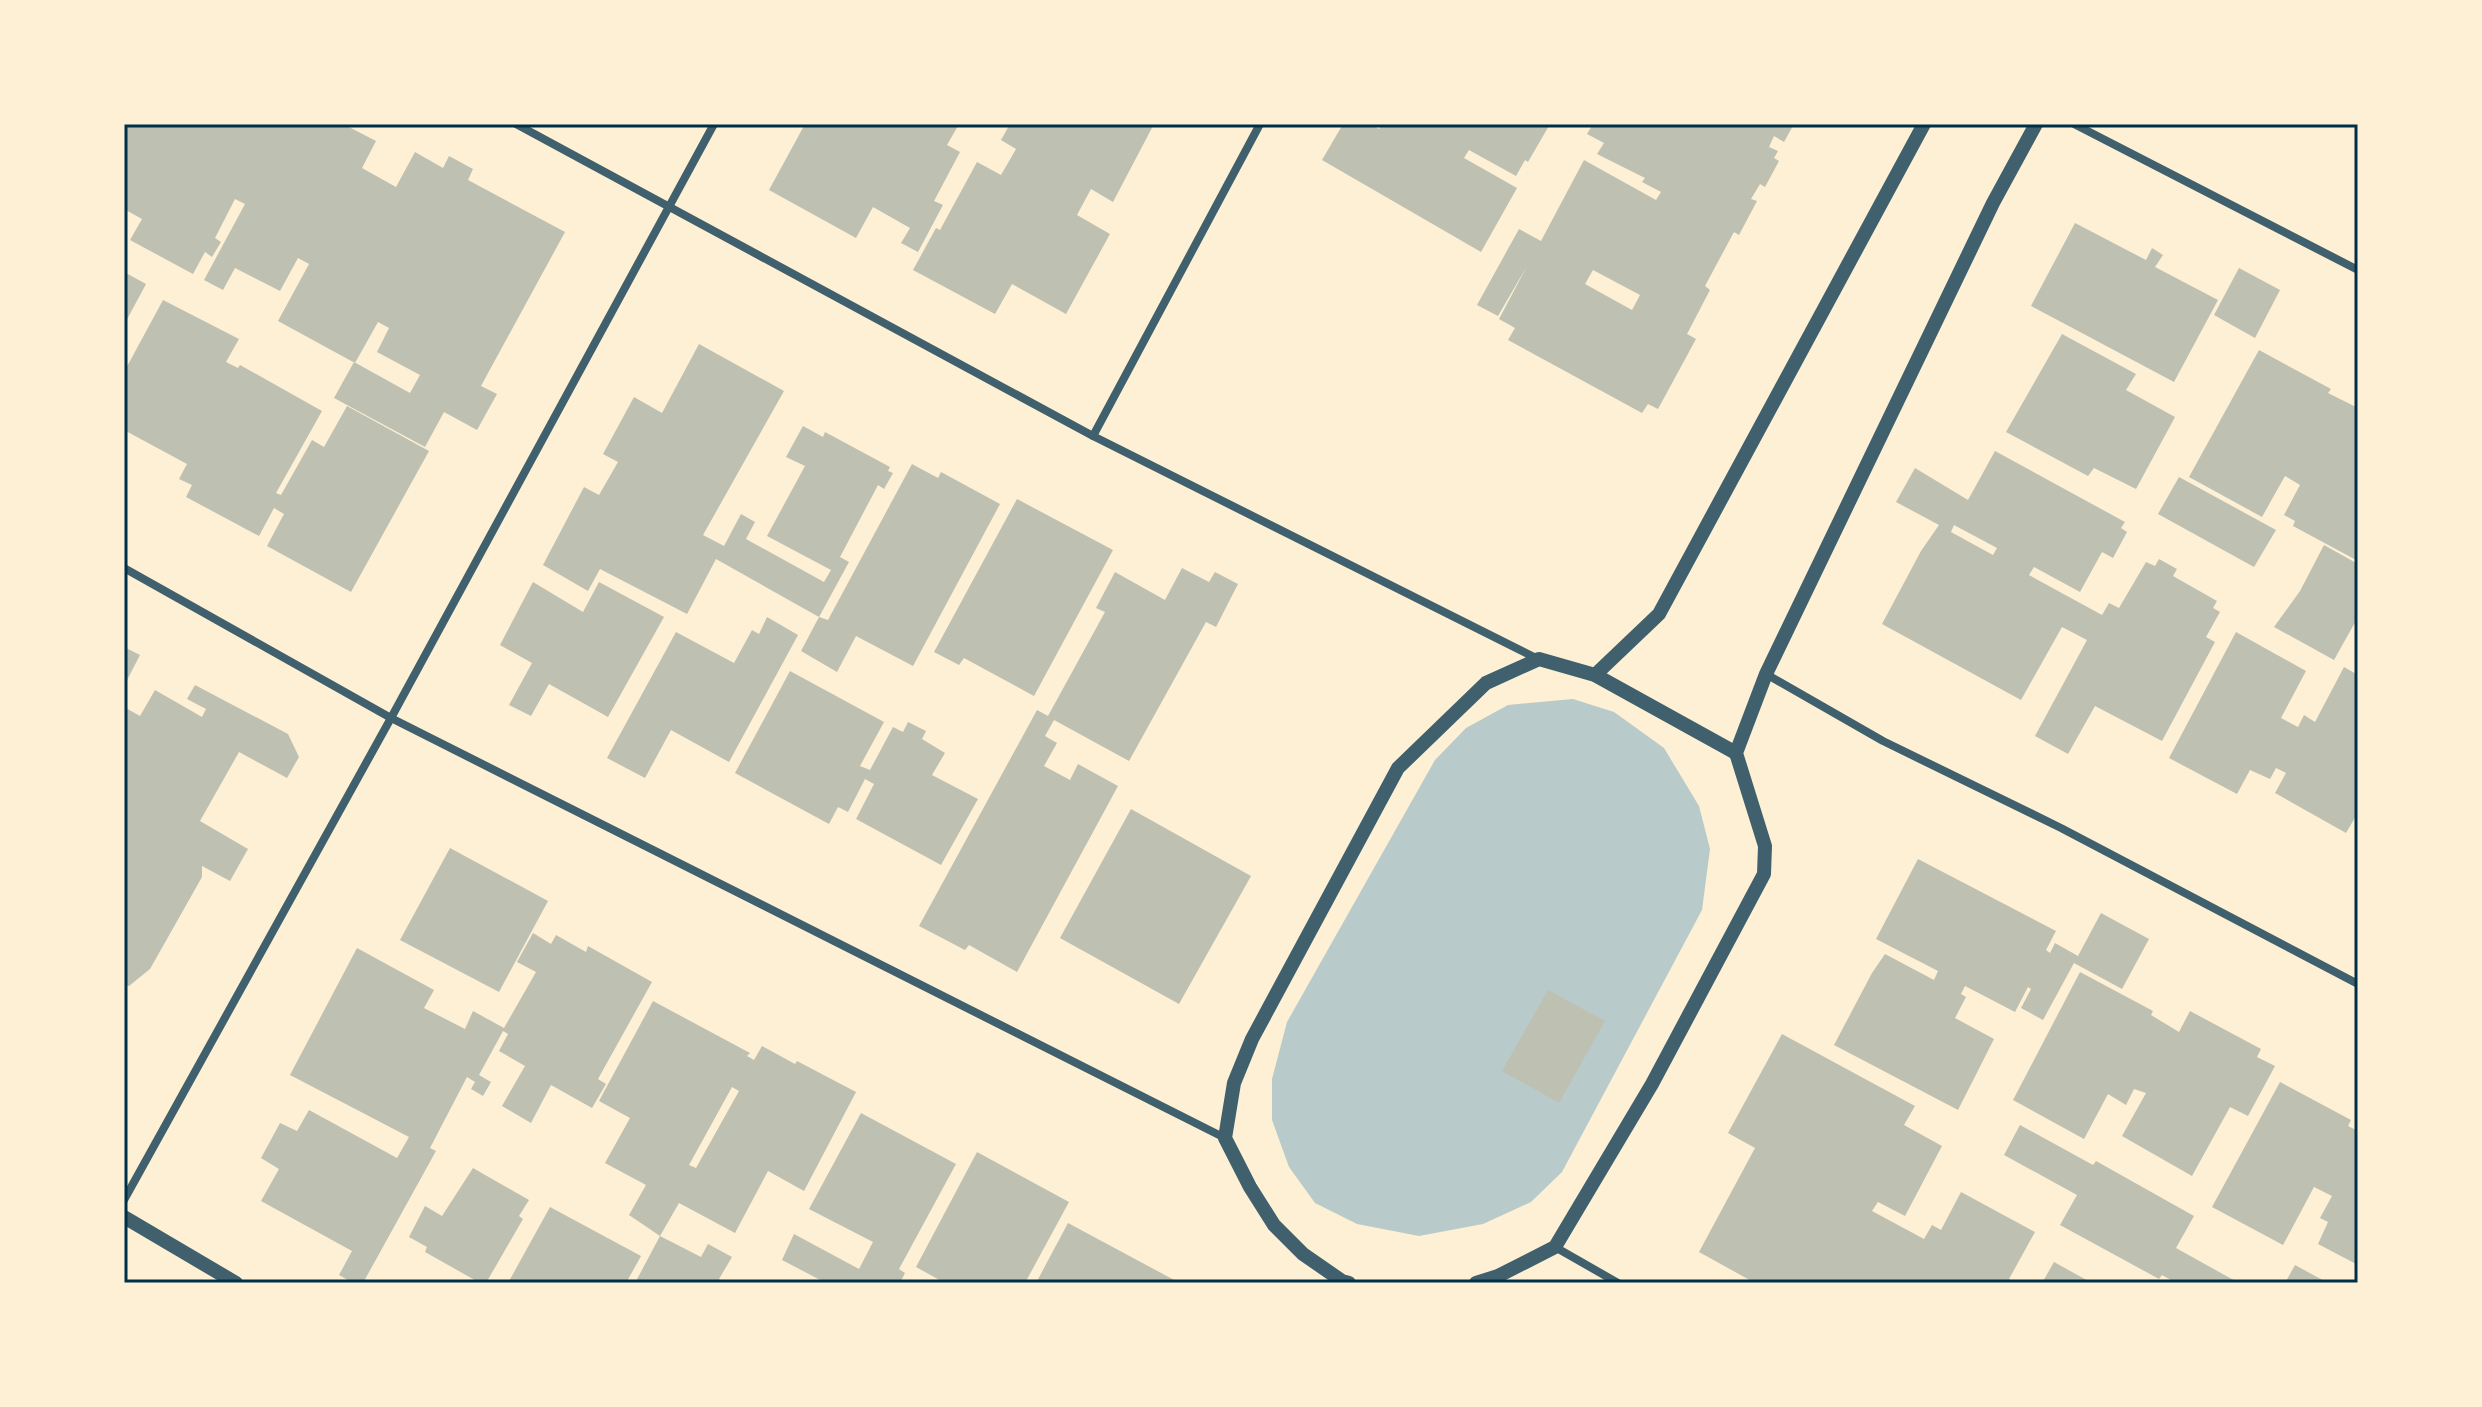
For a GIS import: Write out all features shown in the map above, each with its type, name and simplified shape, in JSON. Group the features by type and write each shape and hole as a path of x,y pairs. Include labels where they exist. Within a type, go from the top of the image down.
{"street":[{"path":"516,124 1093,436 1539,659 1595,675 1736,753"},
{"path":"124,1200 714,124"},
{"path":"1093,436 1260,124"},
{"path":"1595,675 1659,614 1924,124"},
{"path":"1476,1283 1498,1276 1555,1247 1652,1084 1764,874 1765,846 1736,753 1766,674 1986,217 2036,124"},
{"path":"2074,124 2358,270"},
{"path":"124,568 391,718 1225,1138 1274,1225 1303,1254 1344,1282"},
{"path":"1225,1138 1234,1083 1252,1039 1398,768 1486,683 1539,659"},
{"path":"1766,674 1883,741 2061,828 2358,984"},
{"path":"124,1217 236,1283"},
{"path":"1555,1247 1618,1283"}],"shaded area":[{"path":"1573,699 1614,712 1664,748 1699,806 1710,849 1702,910 1562,1172 1531,1202 1483,1224 1419,1236 1357,1224 1315,1203 1289,1167 1272,1120 1272,1079 1287,1022 1435,760 1466,728 1508,705"}],"building":[{"path":"124,124 348,124 376,141 362,168 396,187 415,152 443,168 449,156 473,169 468,180 565,232 481,386 497,394 477,430 444,412 425,447 334,398 354,362 278,321 309,264 298,258 280,291 235,268 223,290 204,280 245,204 235,199 215,238 221,242 212,257 205,252 193,274 130,240 142,219 124,209","holes":["378,322 389,328 377,352 420,375 410,393 355,363"]},
{"path":"805,124 959,124 947,145 960,152 934,201 943,205 918,252 901,243 910,228 873,207 856,238 769,190"},
{"path":"1010,124 1154,124 1113,202 1091,189 1077,215 1110,234 1066,314 1012,284 995,314 913,270 936,228 940,230 977,162 1001,175 1016,149 1001,140"},
{"path":"1343,124 1371,124 1379,129 1382,124 1550,124 1516,176 1469,150 1464,158 1517,188 1481,252 1322,160"},
{"path":"1593,124 1794,124 1784,142 1774,136 1769,147 1778,151 1774,158 1779,161 1765,187 1760,184 1751,199 1757,201 1739,235 1734,232 1705,286 1710,290 1687,334 1696,339 1658,409 1648,404 1642,413 1508,340 1515,328 1499,319 1527,266 1498,316 1477,305 1519,229 1541,241 1584,160 1656,200 1661,192 1642,182 1645,178 1597,154 1604,143 1587,134","holes":["1593,270 1640,295 1632,310 1585,284"]},
{"path":"2075,223 2146,260 2152,248 2163,255 2155,267 2218,300 2174,382 2031,306"},
{"path":"2239,268 2280,290 2255,338 2214,315"},
{"path":"124,272 146,284 124,325"},
{"path":"163,300 239,339 226,362 238,368 240,365 322,411 276,493 281,495 312,440 324,447 347,406 429,451 351,592 267,546 284,514 274,508 259,536 186,497 192,485 179,479 187,464 124,430 124,372"},
{"path":"2062,334 2136,374 2126,390 2175,417 2136,489 2094,468 2088,476 2006,432"},
{"path":"699,344 784,391 703,535 724,546 741,514 755,522 746,539 824,582 831,570 767,536 805,466 786,457 803,426 823,437 825,432 890,467 888,471 893,473 884,489 878,485 840,557 849,562 819,617 716,559 687,614 600,569 588,591 543,565 584,487 599,495 618,462 603,454 634,397 662,413"},
{"path":"2259,350 2331,389 2328,393 2358,408 2358,561 2293,526 2295,521 2284,515 2300,485 2285,476 2262,517 2189,477"},
{"path":"1995,451 2125,522 2121,528 2127,532 2113,558 2102,552 2080,592 2034,567 2029,575 2102,615 2109,603 2119,608 2146,562 2155,566 2159,559 2177,569 2173,576 2217,601 2213,608 2220,612 2206,637 2215,642 2162,741 2095,706 2068,754 2035,736 2087,640 2062,627 2021,700 1882,624 1921,551 1939,525 1896,502 1915,468 1968,500","holes":["1954,525 1997,548 1993,555 1951,532"]},
{"path":"912,464 938,478 941,472 1000,504 913,666 856,636 837,672 801,651 819,617 828,620"},
{"path":"2179,477 2276,530 2254,567 2158,514"},
{"path":"1017,499 1113,550 1034,696 964,658 959,665 934,652"},
{"path":"2324,545 2358,564 2358,617 2334,660 2274,627 2300,591"},
{"path":"1182,568 1209,582 1215,572 1238,584 1216,627 1206,622 1129,761 1054,720 1045,736 1057,743 1044,766 1070,780 1078,764 1118,786 1017,972 969,945 965,950 919,926 1037,710 1048,716 1105,612 1096,608 1115,572 1165,600"},
{"path":"533,582 583,612 599,582 664,617 608,717 549,684 531,716 509,705 532,663 500,645"},
{"path":"767,617 798,635 729,762 671,730 645,778 607,758 676,632 734,663 752,630 759,634"},
{"path":"2236,632 2306,671 2281,718 2298,727 2304,715 2315,722 2344,667 2358,675 2358,817 2346,833 2275,793 2286,773 2276,768 2270,779 2250,770 2237,794 2169,758"},
{"path":"124,647 140,655 124,686"},
{"path":"790,671 884,722 860,766 870,770 893,727 903,732 908,722 926,731 922,739 945,753 932,775 978,799 941,865 856,819 874,784 865,779 848,812 838,807 829,824 735,773"},
{"path":"195,685 288,734 299,757 287,778 239,752 200,821 248,849 230,881 202,866 202,877 150,969 129,986 124,984 124,707 140,716 155,690 202,717 206,709 187,699"},
{"path":"1131,809 1251,876 1179,1004 1060,938"},
{"path":"450,848 548,901 499,992 400,940"},
{"path":"1918,859 2056,931 2046,950 2050,953 2055,943 2078,956 2101,913 2149,939 2122,989 2074,963 2043,1020 2021,1008 2031,989 2028,987 2015,1012 1965,986 1961,994 1966,997 1955,1018 1994,1039 1958,1110 1834,1045 1885,954 1934,980 1938,971 1876,939"},
{"path":"533,933 551,944 556,935 586,952 588,946 652,982 598,1079 606,1084 592,1108 551,1085 531,1123 502,1106 525,1066 499,1051 508,1034 503,1031 479,1075 491,1082 483,1096 471,1089 475,1082 467,1077 430,1148 436,1151 363,1283 353,1283 339,1275 352,1251 261,1201 279,1169 261,1158 280,1123 297,1131 309,1110 397,1158 409,1137 290,1075 357,948 434,990 424,1008 465,1029 473,1011 504,1028 536,972 517,962"},
{"path":"2080,972 2153,1011 2151,1015 2179,1032 2190,1011 2261,1049 2257,1057 2275,1066 2248,1116 2230,1107 2192,1176 2122,1136 2146,1093 2134,1089 2126,1105 2108,1094 2084,1139 2013,1100"},
{"path":"1548,990 1605,1021 1559,1103 1502,1071"},
{"path":"653,1001 750,1053 747,1056 754,1060 762,1046 856,1092 804,1191 768,1171 735,1233 679,1203 660,1236 629,1215 646,1185 605,1163 630,1118 599,1101","holes":["732,1087 739,1091 696,1168 689,1165"]},
{"path":"1782,1034 1915,1106 1904,1125 1942,1146 1905,1216 1878,1202 1872,1211 1924,1239 1932,1225 1941,1230 1961,1192 2035,1232 2009,1279 2016,1283 1755,1283 1699,1252 1755,1148 1728,1133"},
{"path":"2280,1082 2351,1120 2348,1126 2358,1131 2358,1265 2318,1244 2328,1222 2320,1218 2332,1196 2314,1187 2283,1245 2212,1207"},
{"path":"861,1113 956,1164 899,1269 905,1273 900,1283 826,1283 782,1260 794,1234 859,1269 873,1242 809,1209"},
{"path":"2020,1125 2093,1165 2096,1161 2194,1216 2176,1248 2239,1283 2176,1283 2162,1275 2159,1279 2060,1225 2077,1195 2004,1155"},
{"path":"977,1152 1069,1202 1025,1283 945,1283 916,1267"},
{"path":"473,1168 529,1200 519,1216 523,1219 486,1283 480,1283 425,1252 427,1247 409,1237 425,1206 442,1216"},
{"path":"550,1207 641,1256 626,1283 508,1283"},
{"path":"1068,1223 1176,1281 1036,1283"},
{"path":"660,1236 701,1257 708,1244 732,1257 719,1279 725,1283 635,1283"},
{"path":"2054,1262 2092,1283 2042,1283"},
{"path":"2295,1265 2328,1283 2285,1283"}]}
